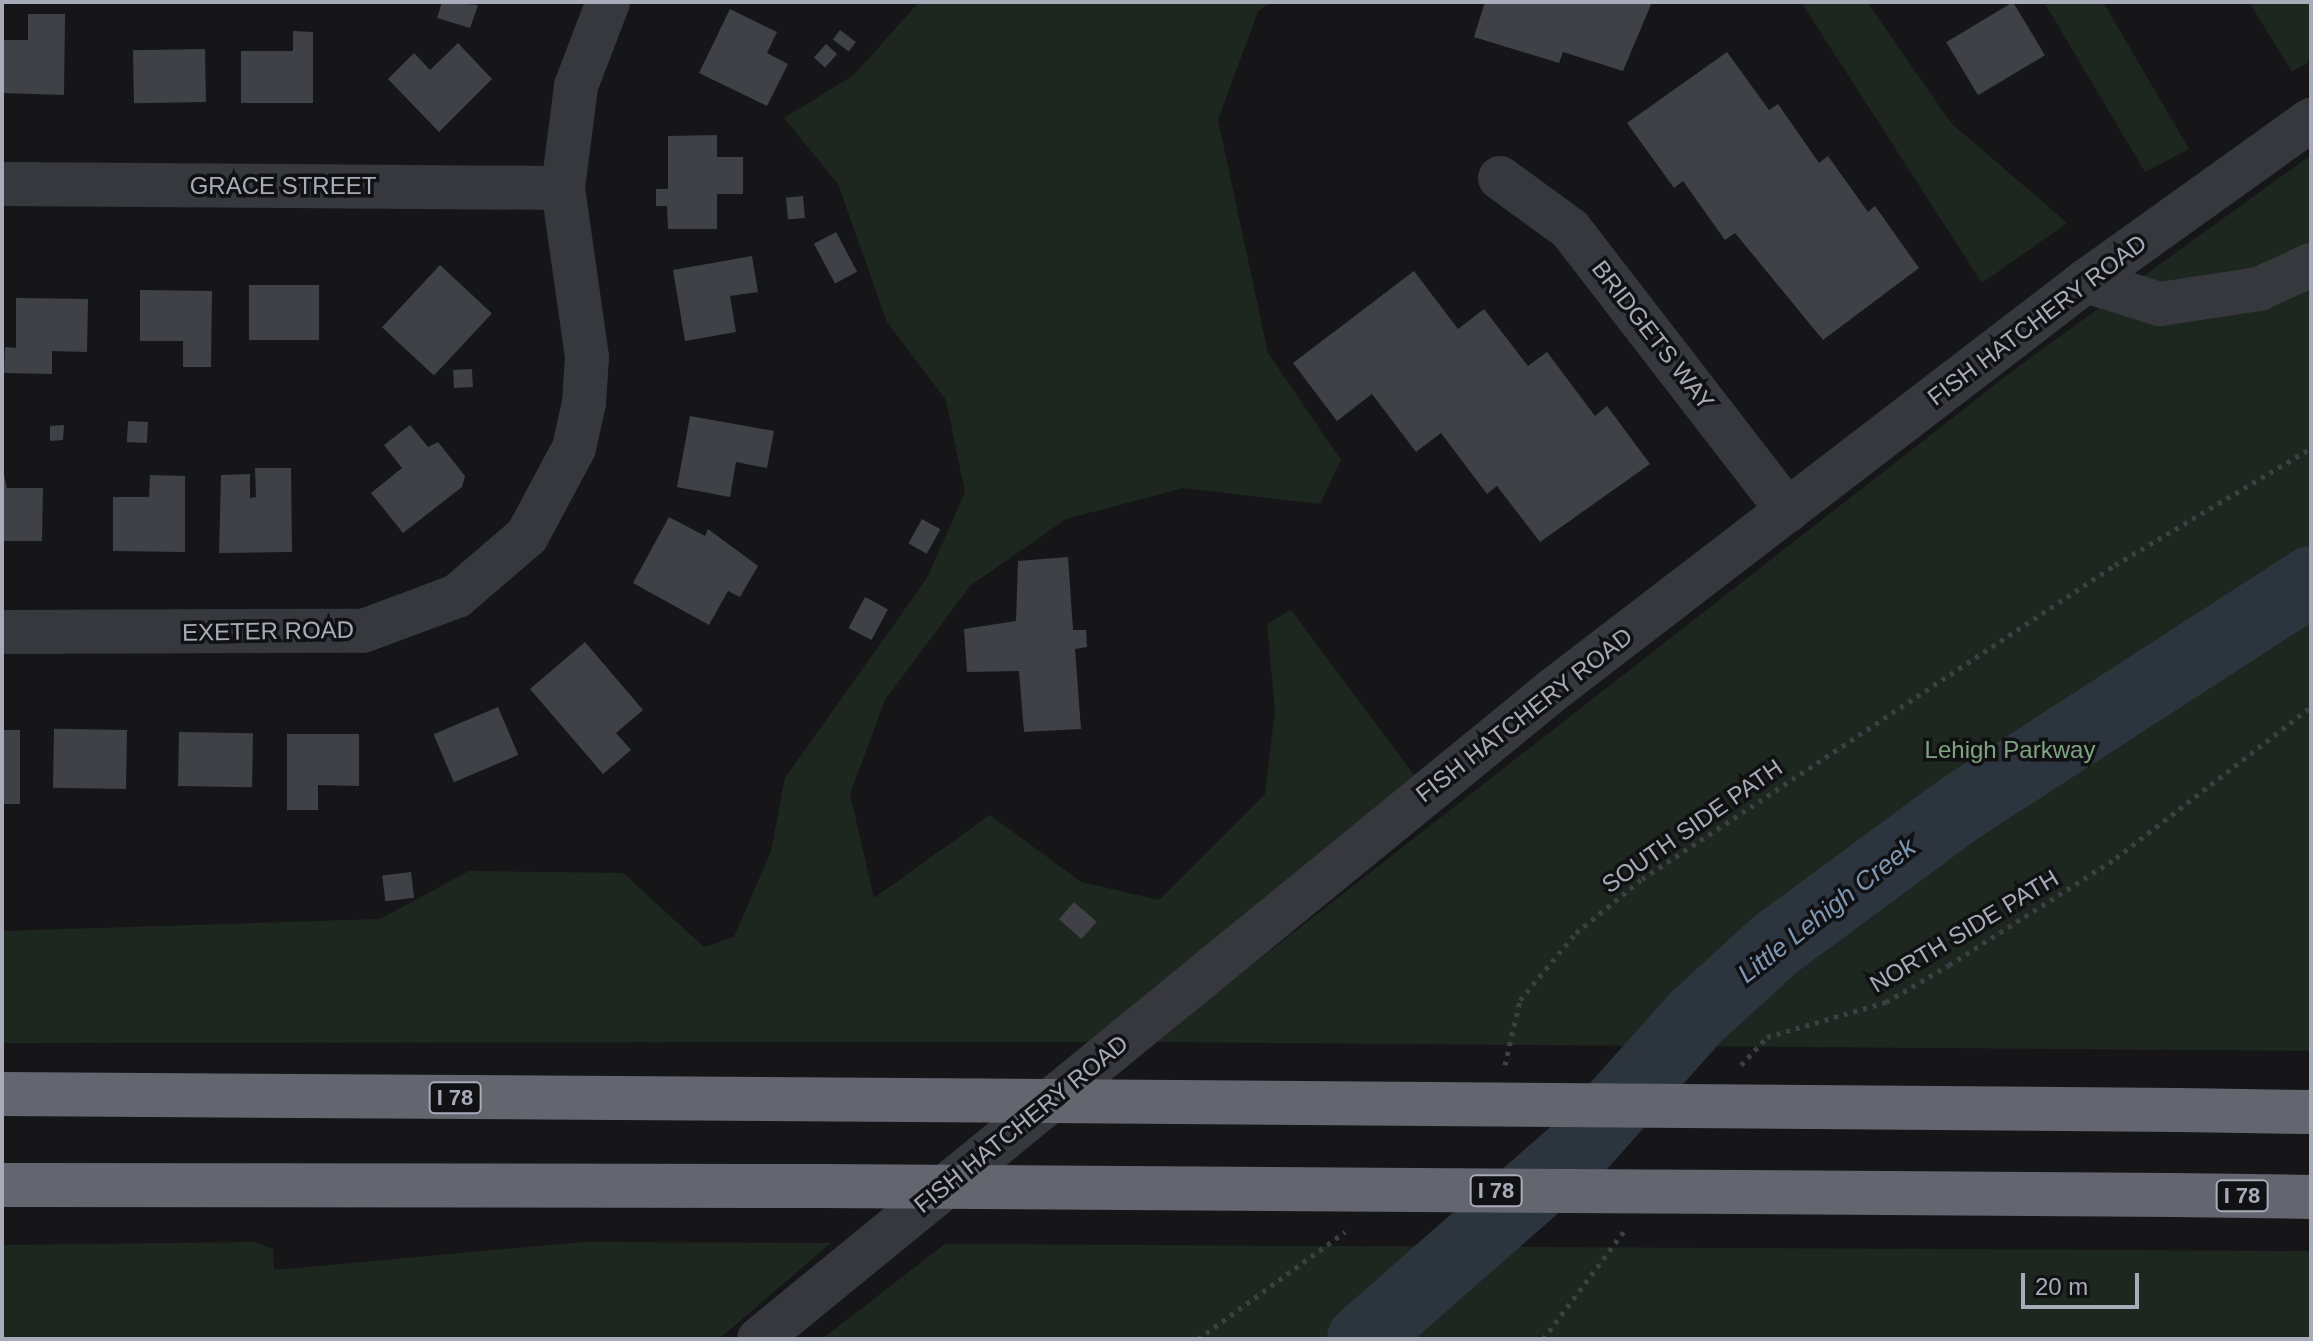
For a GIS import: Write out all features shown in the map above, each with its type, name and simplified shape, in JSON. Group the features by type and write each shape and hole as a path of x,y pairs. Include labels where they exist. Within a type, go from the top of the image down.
{"highway":[{"name":"I 78","path":"2,1094 2311,1112"},
{"name":"I 78","path":"2,1185 819,1186 2311,1197"}],"street":[{"name":"EXETER ROAD","path":"2,632 363,631 416,616 495,569 552,498 584,403 587,357 563,188 576,86 608,2"},
{"name":"FISH HATCHERY ROAD","path":"759,1339 1286,905 2086,281 2311,120"},
{"name":"BRIDGETS WAY","path":"1500,178 1570,229 1788,511"},
{"name":"GRACE STREET","path":"2,184 563,188"},
{"path":"2204,300 2311,231"},
{"path":"2086,281 2160,304 2204,300 2259,289 2311,265"}],"path":[{"name":"SOUTH SIDE PATH","path":"1504,1069 1520,1000 1576,933 1642,879 2115,565 2311,448"},
{"name":"NORTH SIDE PATH","path":"1737,1068 1767,1037 1886,1002 1961,958 2116,858 2311,707"},
{"path":"1198,1339 1360,1220"},
{"path":"1543,1339 1629,1221"}],"green space":[{"path":"919,2 1272,2 1258,11 1218,120 1268,353 1341,460 1320,504 1183,488 1066,519 970,586 885,700 850,794 874,898 990,815 1081,882 1159,900 1265,794 1275,710 1267,624 1291,610 1414,775 1092,1042 2,1043 2,931 380,919 469,871 623,873 704,947 734,937 771,851 785,778 927,578 965,492 946,400 887,322 838,184 784,118 854,75"},
{"path":"1801,2 1867,2 1951,123 2067,223 1982,283"},
{"path":"2044,2 2103,2 2189,149 2145,172"},
{"path":"2249,2 2311,2 2311,61 2292,72"},
{"name":"Lehigh Parkway","path":"2311,155 2311,1051 1153,1042 2019,366"},
{"path":"254,1242 273,1249 274,1270 583,1242 831,1243 719,1339 2,1339 2,1245"},
{"path":"945,1244 2311,1251 2311,1339 822,1339"}],"building":[{"path":"442,2 478,5 470,28 437,18"},
{"path":"1485,2 1652,2 1623,71 1563,52 1559,63 1474,37"},
{"path":"2013,2 2045,55 1978,95 1946,42"},
{"path":"730,9 777,32 767,53 788,64 767,106 699,73"},
{"path":"28,14 65,14 64,95 2,93 2,40 28,40"},
{"path":"840,30 856,42 849,52 833,40"},
{"path":"293,31 313,32 313,103 241,103 241,51 293,51"},
{"path":"458,43 492,79 439,132 388,79 414,53 430,70"},
{"path":"826,44 837,54 825,67 814,57"},
{"path":"205,49 206,102 134,103 133,50"},
{"path":"1727,52 1769,110 1778,104 1819,163 1828,156 1868,212 1875,206 1919,268 1823,340 1735,233 1725,240 1683,181 1674,188 1627,123"},
{"path":"717,135 717,157 743,157 743,194 717,194 717,229 668,229 667,206 656,206 656,189 668,189 668,136"},
{"path":"803,196 805,218 788,219 786,197"},
{"path":"836,232 857,272 835,283 814,244"},
{"path":"752,256 758,292 730,296 736,332 685,341 673,270"},
{"path":"440,265 492,313 434,376 382,327"},
{"path":"1414,271 1458,329 1484,309 1528,366 1547,352 1595,416 1607,406 1650,464 1540,542 1497,486 1487,494 1441,433 1416,452 1372,394 1337,421 1293,363"},
{"path":"249,285 319,285 319,340 249,340"},
{"path":"140,290 212,291 211,367 183,367 183,341 140,341"},
{"path":"16,298 88,299 87,352 52,351 52,374 4,373 5,347 16,348"},
{"path":"472,369 473,387 454,388 453,370"},
{"path":"690,416 774,431 767,468 736,462 730,497 677,487"},
{"path":"128,421 148,422 147,443 127,442"},
{"path":"64,425 63,440 50,441 50,426"},
{"path":"410,425 428,447 438,442 465,476 462,487 403,533 371,493 402,468 384,445"},
{"path":"2,466 7,488 43,488 42,541 2,541"},
{"path":"255,468 291,468 292,552 219,553 221,475 250,474 250,498 256,497"},
{"path":"150,475 185,476 185,552 113,551 113,497 149,497"},
{"path":"669,517 705,536 708,529 758,566 740,597 728,591 709,625 633,583"},
{"path":"922,519 940,529 927,554 908,543"},
{"path":"1068,557 1073,630 1086,630 1087,647 1075,649 1081,729 1024,732 1019,671 967,672 964,629 1016,621 1018,561"},
{"path":"865,597 888,609 872,640 849,628"},
{"path":"585,642 643,710 616,733 631,750 603,774 530,689"},
{"path":"498,707 518,755 454,782 434,734"},
{"path":"54,729 127,730 126,789 53,788"},
{"path":"2,730 20,730 20,804 2,804"},
{"path":"179,732 253,733 252,787 178,786"},
{"path":"287,734 359,734 359,786 318,785 318,810 287,810"},
{"path":"411,872 414,898 385,901 382,876"},
{"path":"1074,902 1097,922 1082,939 1059,919"}],"waterway":[{"name":"Little Lehigh Creek","path":"1362,1339 1578,1149 1696,1017 1776,944 1962,807 2311,581"}]}
